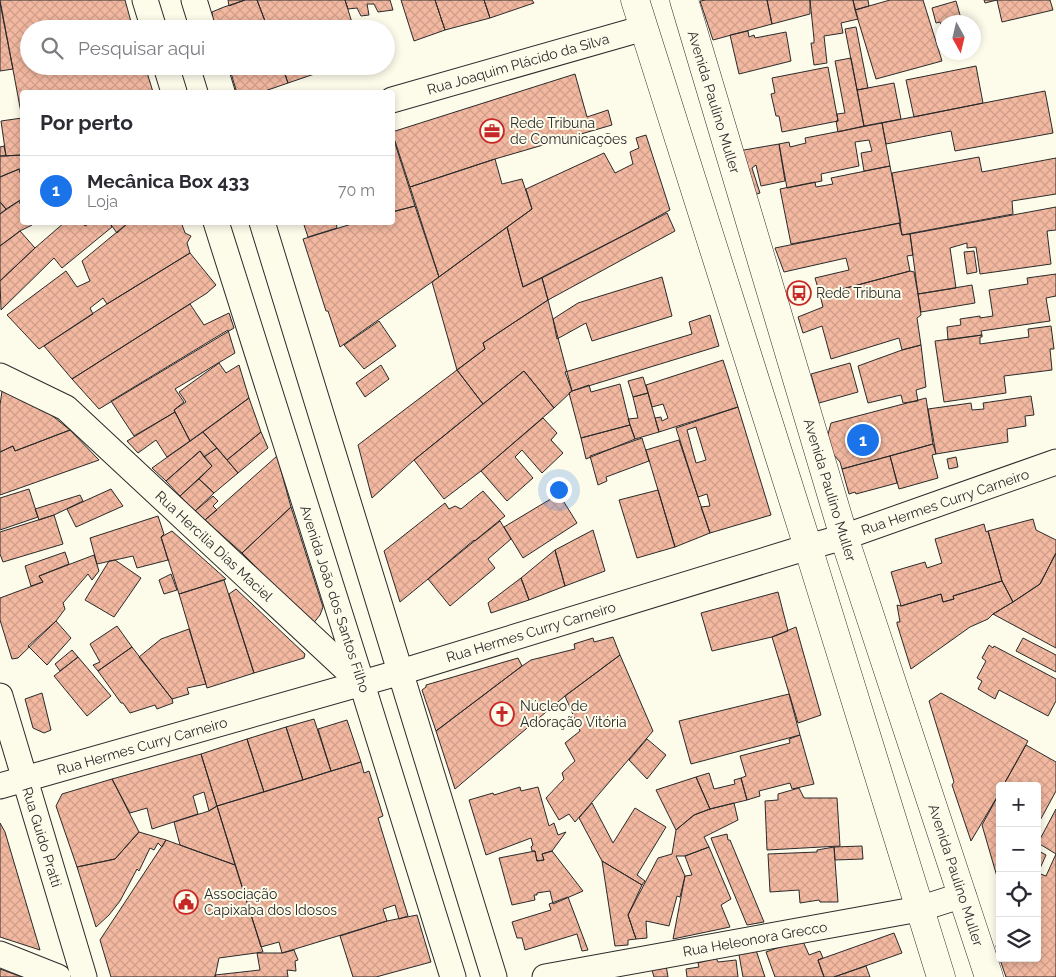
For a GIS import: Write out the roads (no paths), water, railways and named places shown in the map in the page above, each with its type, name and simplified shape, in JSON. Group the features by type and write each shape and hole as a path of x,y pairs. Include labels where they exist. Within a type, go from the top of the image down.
{"main road":[{"path":"636,0 941,977"},
{"name":"Avenida Paulino Muller","path":"684,0 844,538 989,977"},
{"path":"685,157 729,153"},
{"path":"725,284 765,272"}],"street":[{"path":"145,0 151,20"},
{"path":"194,0 200,20"},
{"name":"Rua Joaquim Plácido da Silva","path":"395,99 644,28"},
{"path":"169,75 173,90"},
{"path":"217,75 221,90"},
{"name":"Avenida João dos Santos Filho","path":"217,225 362,684 452,977"},
{"path":"263,225 402,672 494,977"},
{"name":"Rua Hercília Dias Maciel","path":"0,376 66,408 362,684"},
{"name":"Rua Hermes Curry Carneiro","path":"0,786 362,684 808,547 844,538 1056,462"},
{"name":"Rua Guido Pratti","path":"0,696 84,977"},
{"name":"Rua Heleonora Grecco","path":"545,977 919,909 963,895"},
{"path":"0,954 58,977"}],"place":[{"name":"Rede Tribuna de Comunicações","path":"492,131"},
{"name":"Rede Tribuna","path":"799,293"},
{"name":"Mecânica Box 433","path":"863,440"},
{"name":"Núcleo de Adoração Vitória","path":"502,714"},
{"name":"Associação Capixaba dos Idosos","path":"186,902"}]}
